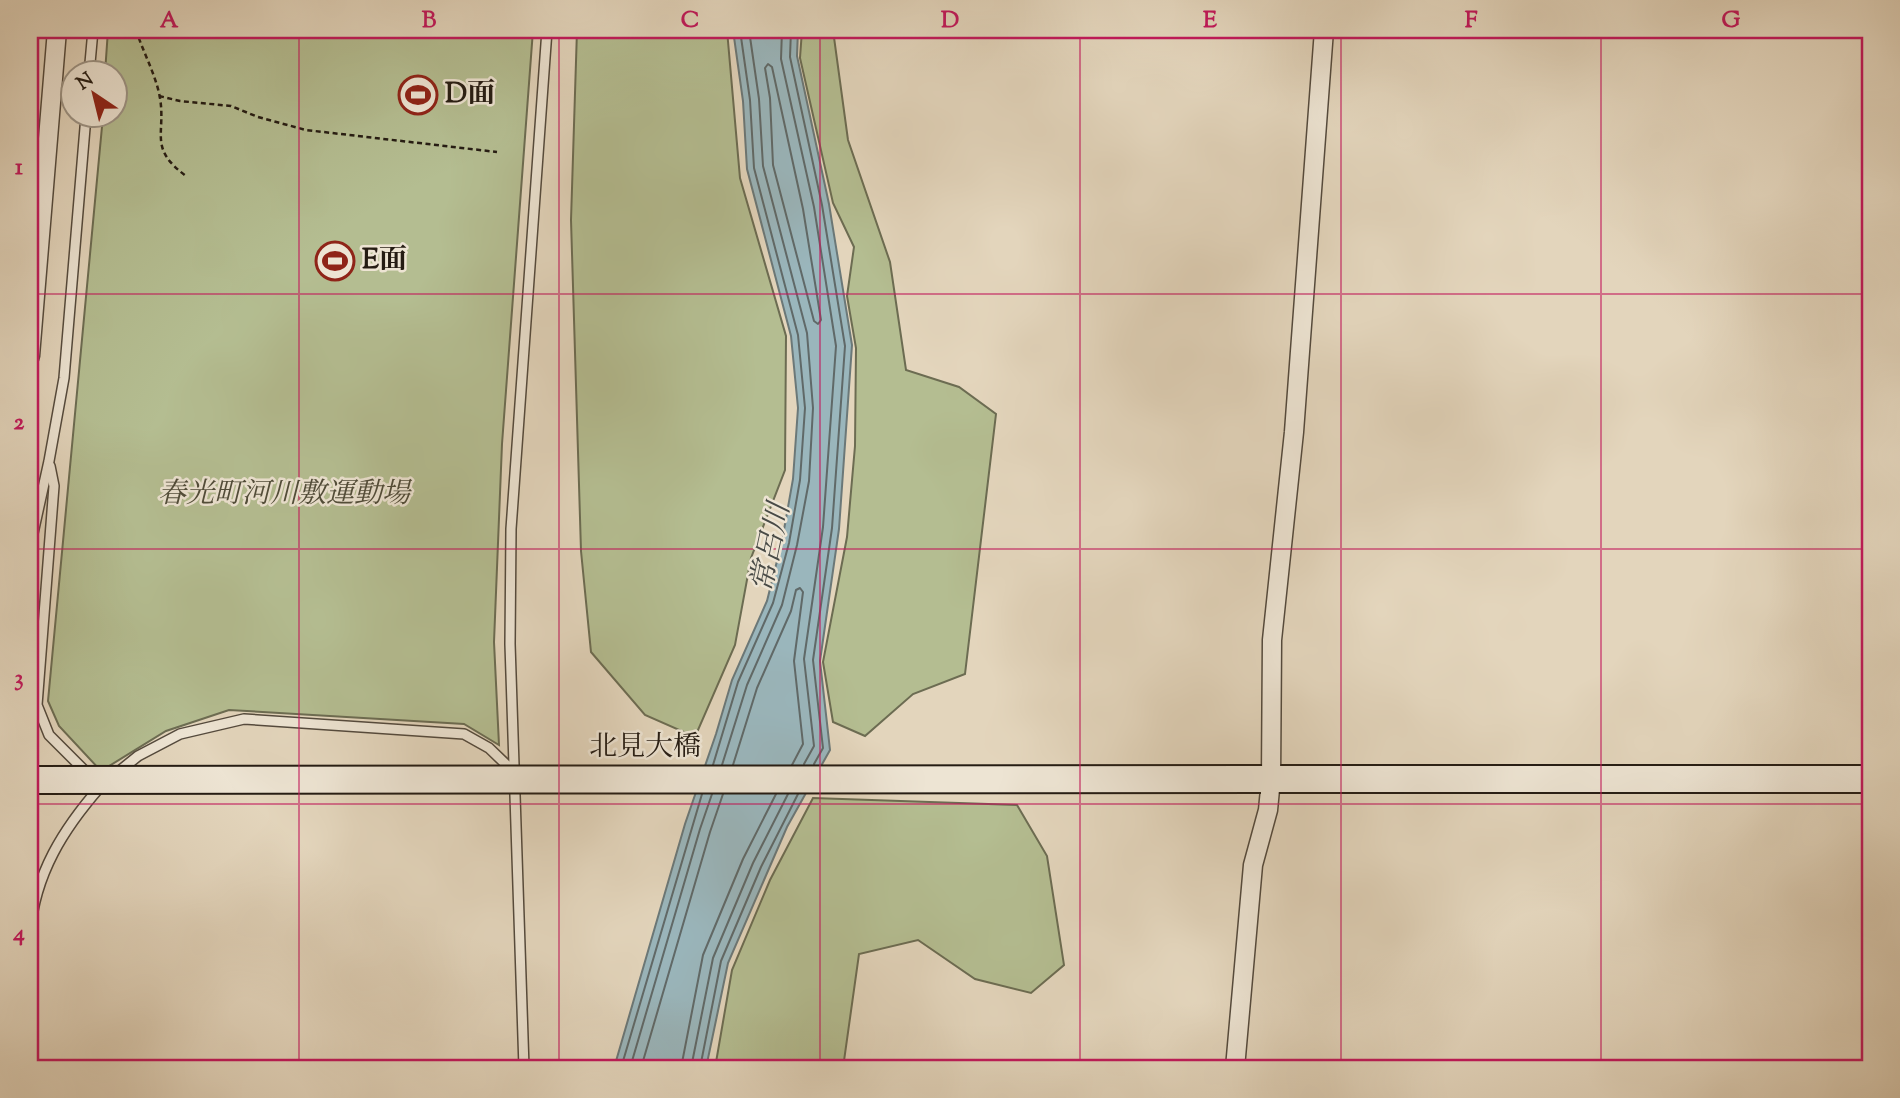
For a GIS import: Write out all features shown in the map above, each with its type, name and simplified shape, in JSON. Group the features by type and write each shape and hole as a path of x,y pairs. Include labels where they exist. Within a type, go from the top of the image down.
{"street":[{"path":"30,356 57,30"},
{"path":"1235,1068 1253,865 1268,810 1266,779 1272,640 1294,432 1324,30"},
{"name":"北見大橋","path":"30,780 1870,779"}],"lane":[{"path":"90,60 93,30"},
{"path":"524,1068 510,643 511,529 547,30"},
{"path":"30,547 64,377 85,130"},
{"path":"49,461 54,486 37,705 48,735 101,786"},
{"path":"30,932 32,908 45,865 68,826 101,786 138,756 180,734 244,719 464,734 489,748 514,772"}],"path":[{"path":"136,30 159,96 162,151 174,167 186,176"},
{"path":"159,96 231,106 258,117 306,130 497,152"}],"green space":[{"name":"春光町河川敷運動場","path":"108,30 533,30 502,444 494,642 499,745 464,724 229,710 166,731 101,771 59,726 48,701 102,130 130,130 130,60 106,60"},
{"path":"577,30 727,30 740,178 786,336 785,470 751,558 735,645 695,737 645,715 591,652 581,551 571,220"},
{"path":"802,30 833,30 848,140 890,262 906,370 959,387 996,414 965,674 913,694 865,736 833,722 823,662 847,537 855,446 856,348 847,296 854,247 833,203 800,58"},
{"path":"813,798 1017,805 1047,856 1064,965 1031,993 975,979 918,940 859,954 843,1068 715,1068 732,970 770,880"}],"water":[{"path":"733,30 798,30 797,56 829,204 852,345 839,529 820,661 830,750 787,827 728,963 706,1068 614,1068 685,824 732,680 767,601 782,541 793,479 798,408 791,336 747,169 743,101"}],"place":[{"name":"D面","path":"418,95"},
{"name":"E面","path":"335,261"}],"water label":[{"name":"常呂川","path":"772,548"}]}
